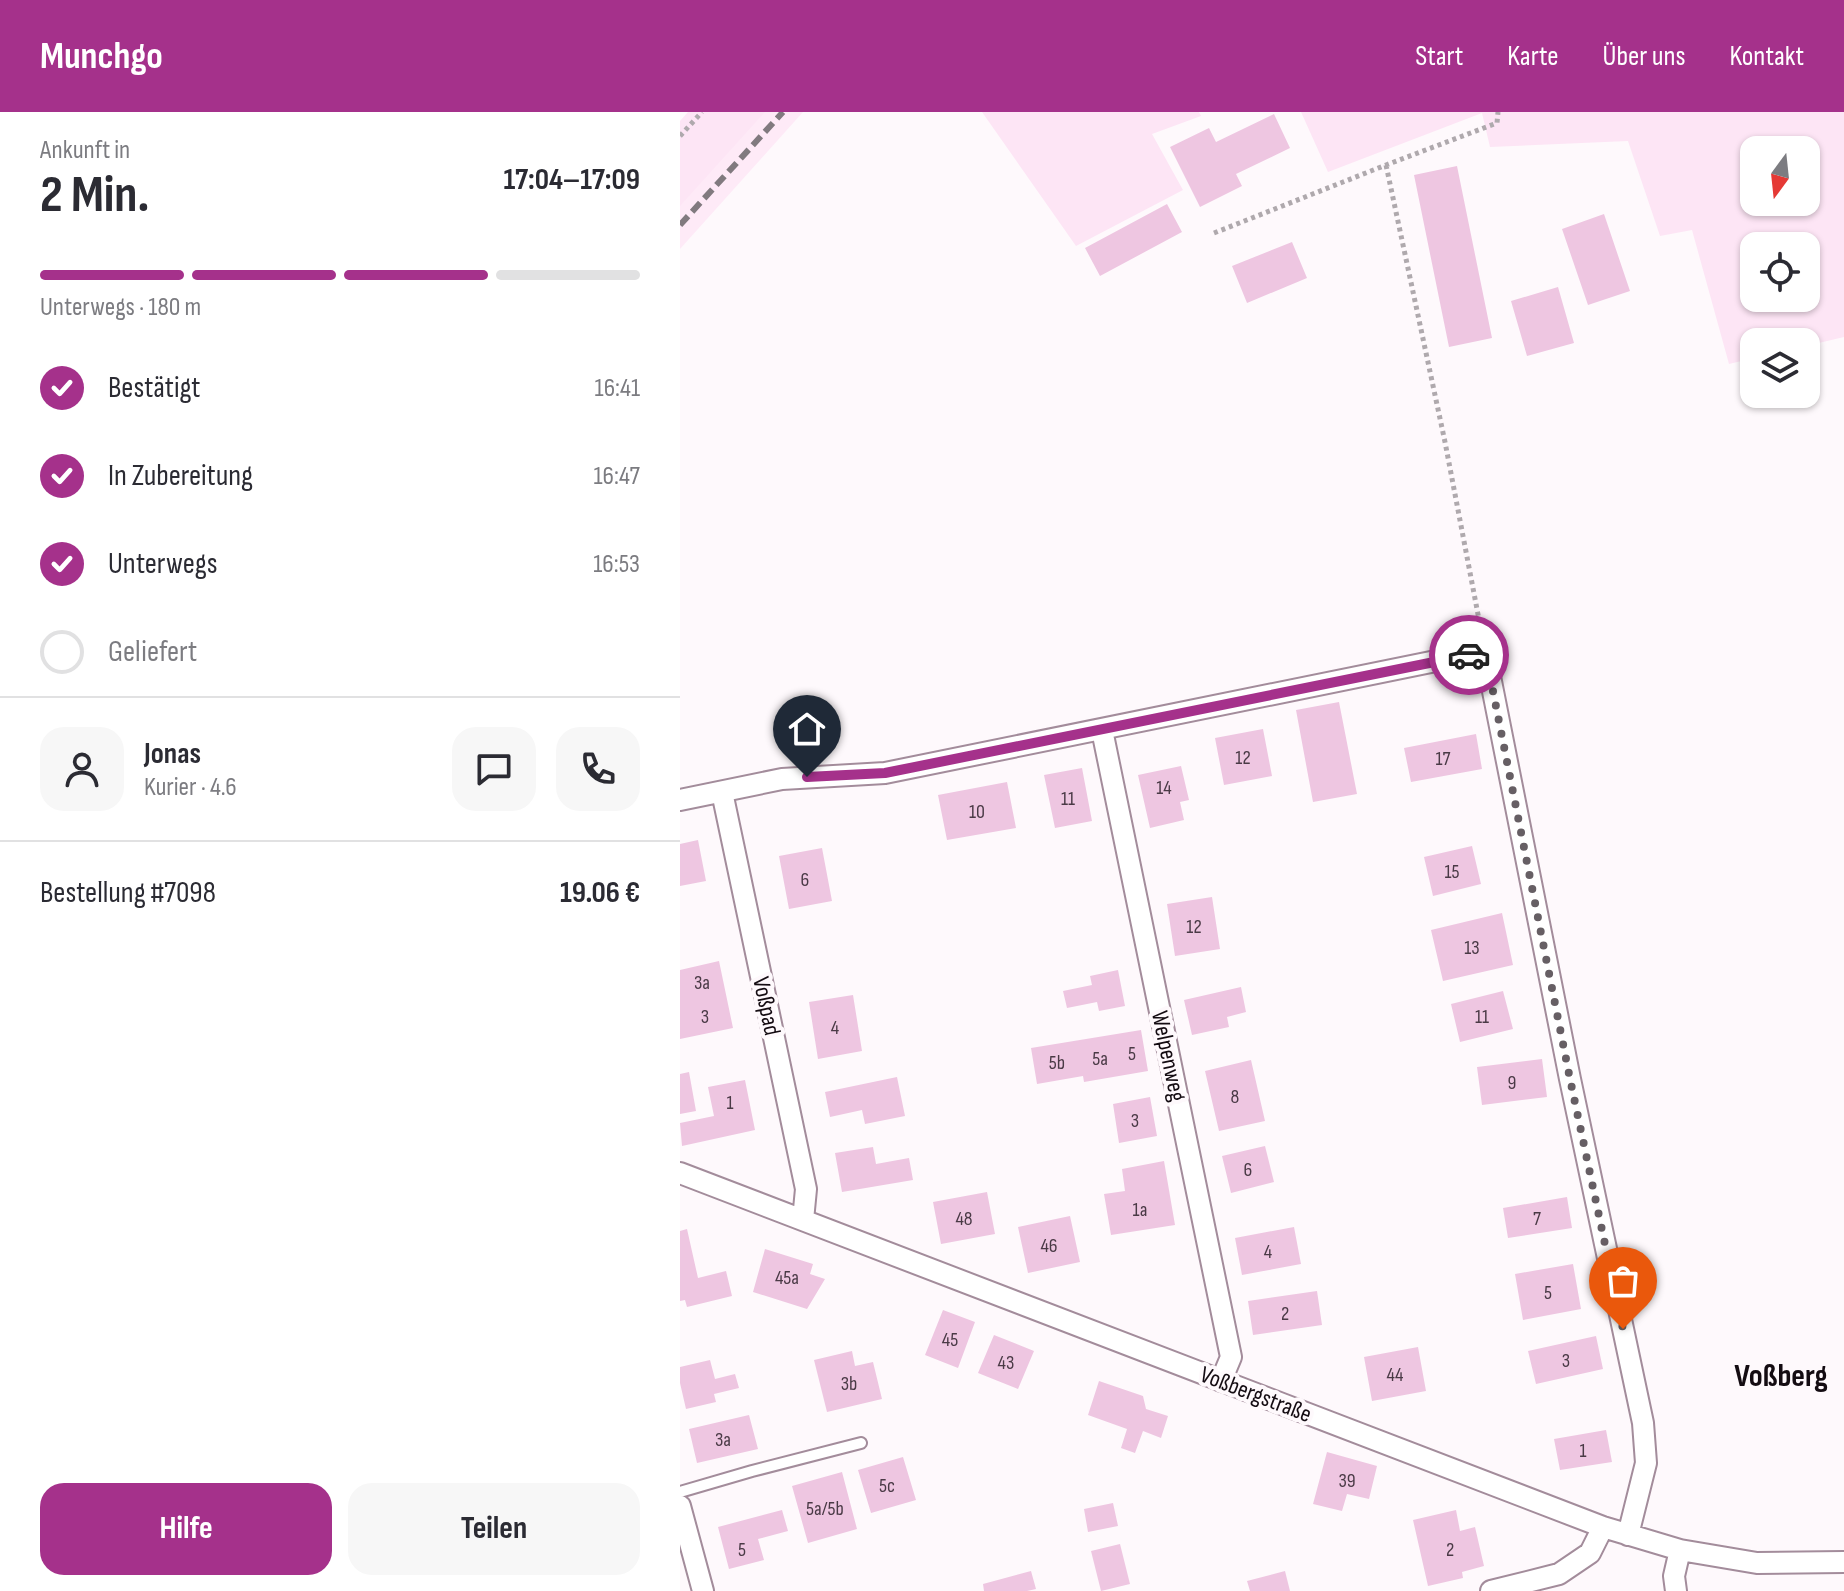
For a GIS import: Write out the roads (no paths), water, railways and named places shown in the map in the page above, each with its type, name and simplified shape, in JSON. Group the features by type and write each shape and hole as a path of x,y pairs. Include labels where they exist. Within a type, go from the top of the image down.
{"street":[{"path":"680,800 782,779 885,773 1485,651 1573,1094 1643,1423 1646,1463 1628,1535"},
{"name":"Welpenweg","path":"1102,730 1231,1357 1221,1381"},
{"name":"Voßpad","path":"722,792 806,1189 803,1220"},
{"name":"Voßbergstraße","path":"680,1173 1603,1527 1680,1550 1757,1563 1844,1562"},
{"path":"680,1506 703,1591"},
{"path":"1491,1591 1559,1574 1590,1553 1603,1527"},
{"path":"1676,1591 1674,1576 1680,1550"}],"lane":[{"path":"680,1492 861,1443"}],"railway":[{"path":"680,225 783,112"}],"district":[{"name":"Voßberg","path":"1781,1375"}]}
